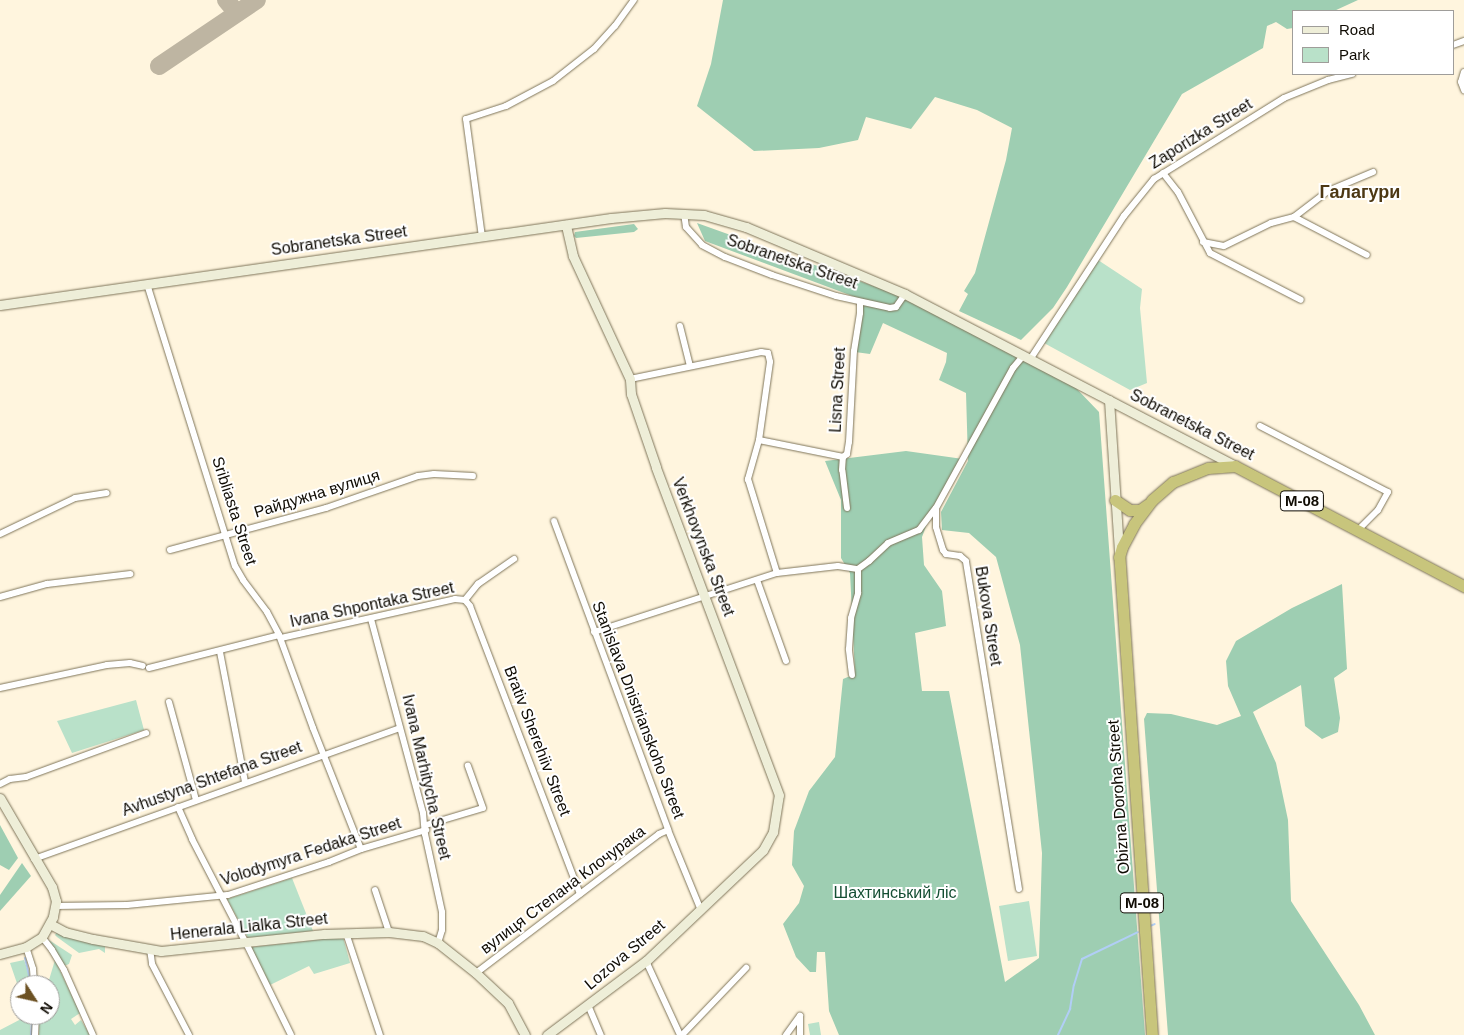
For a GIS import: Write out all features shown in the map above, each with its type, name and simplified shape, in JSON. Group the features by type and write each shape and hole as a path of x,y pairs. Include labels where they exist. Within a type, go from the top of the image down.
{"highway":[{"name":"Obizna Doroha Street","path":"1152,1035 1119,557 1126,537 1152,500 1173,482 1194,472 1222,465 1236,466"},
{"name":"Sobranetska Street","path":"1236,466 1464,586"},
{"path":"1115,500 1133,511 1140,510 1152,500"}],"street":[{"path":"482,237 466,119 506,106 552,80 594,49 616,26 634,0"},
{"path":"1464,72 1461,82 1464,90"},
{"name":"Zaporizka Street","path":"1027,357 1146,186 1163,173 1284,98 1328,80 1348,75"},
{"path":"1203,242 1224,246 1271,223 1294,216 1328,192 1373,172"},
{"path":"1163,173 1178,192 1210,253 1301,300"},
{"name":"Sobranetska Street","path":"684,213 686,227 689,232 709,250 796,284 860,302 896,307 905,294"},
{"name":"Sobranetska Street","path":"0,305 566,225 627,217 684,213 719,218 746,227 905,294 1236,466"},
{"path":"1294,216 1367,255"},
{"name":"Verkhovynska Street","path":"566,225 573,256 630,379 630,394 635,409 778,796 777,818 769,842 739,872"},
{"name":"Sribliasta Street","path":"147,284 225,534 240,575 267,612 280,637 361,849"},
{"name":"Lisna Street","path":"847,508 842,470 843,457 847,454 849,442 854,350 860,302"},
{"path":"680,326 690,366"},
{"path":"630,379 761,352 768,353 770,362 759,440 748,479 777,573"},
{"name":"Bukova Street","path":"1019,889 966,561 960,556 946,554 943,550 936,527 936,508 1013,368 1027,357"},
{"name":"Obizna Doroha Street","path":"1109,400 1119,557"},
{"path":"1260,426 1388,492 1378,510 1358,530"},
{"path":"759,440 843,457"},
{"name":"Райдужна вулиця","path":"170,550 326,508 418,476 434,474 473,476"},
{"path":"0,534 74,498 107,493"},
{"path":"594,632 777,573 832,566 858,569 870,561 888,543 918,530 936,508"},
{"name":"Stanislava Dnistrianskoho Street","path":"554,521 668,830 700,908"},
{"path":"924,525 936,527"},
{"name":"Ivana Shpontaka Street","path":"0,688 107,666 130,663 146,667 455,599 465,600 478,584 514,559"},
{"path":"852,675 849,648 852,618 858,593 858,569"},
{"path":"0,597 47,584 130,574"},
{"path":"757,580 786,660"},
{"name":"Brativ Sherehiiv Street","path":"465,600 470,606 580,894"},
{"name":"Ivana Marhitycha Street","path":"371,619 426,828 425,834 442,912 442,930 438,943"},
{"path":"220,652 245,782"},
{"path":"169,702 196,800"},
{"name":"Avhustyna Shtefana Street","path":"34,859 399,728"},
{"path":"0,784 10,779 26,777 146,734"},
{"name":"Volodymyra Fedaka Street","path":"55,906 127,905 221,896 329,862 361,849 483,808 468,766"},
{"path":"0,798 52,887 56,901 50,924 42,937 26,947 0,954"},
{"path":"178,807 192,839 291,1035"},
{"name":"вулиця Степана Клочурака","path":"476,973 659,834 668,830"},
{"name":"Lozova Street","path":"547,1035 646,961 739,872"},
{"path":"375,890 389,932"},
{"name":"Henerala Lialka Street","path":"50,924 65,932 93,940 161,950 346,933 380,1035"},
{"path":"346,933 389,932 423,936 438,943 476,973 508,1003 524,1035"},
{"path":"42,937 64,970 93,1035"},
{"path":"26,947 33,975"},
{"path":"150,949 152,964 189,1035"},
{"path":"646,961 681,1035 746,968"},
{"path":"588,1005 601,1035"},
{"path":"786,1035 800,1016 800,1035"}],"green space":[{"path":"723,0 1358,0 1336,10 1292,10 1292,28 1287,29 1276,22 1267,26 1263,48 1182,94 1067,287 1053,308 1021,340 959,311 968,294 964,291 975,273 1006,160 1012,128 977,110 935,97 911,129 866,117 858,140 819,148 754,151 697,106 711,64"},
{"name":"Шахтинський ліс","path":"697,223 893,293 965,328 1075,387 1099,412 1145,1035 839,1035 829,1011 825,952 817,952 816,972 810,972 796,957 783,924 799,903 804,886 792,865 794,831 809,791 835,757 843,679 855,674 850,573 841,558 841,500 825,461 906,451 963,459 934,505 922,537 924,565 942,591 946,626 915,633 922,691 949,691 1005,982 1039,958 1042,853 1020,645 996,557 969,533 942,530 941,512 968,461 966,393 939,380 946,362 947,353 883,323 870,354 855,352 863,300 705,241"},
{"path":"634,224 638,229 634,232 576,238 574,236 575,232"},
{"path":"1098,260 1142,289 1140,308 1147,383 1130,390 1044,343"},
{"path":"1342,584 1347,669 1334,678 1340,718 1338,732 1322,739 1305,726 1301,685 1253,712 1276,763 1288,820 1291,901 1359,1005 1375,1035 1168,1035 1144,719 1147,713 1171,714 1217,725 1241,716 1228,686 1226,661 1236,641 1292,608"},
{"path":"136,700 144,730 72,753 57,721"},
{"path":"0,825 18,858 9,870 0,865"},
{"path":"22,863 31,876 0,911 0,895"},
{"path":"292,878 313,931 248,938 227,899"},
{"path":"1029,901 1037,956 1008,961 999,906"},
{"path":"57,932 77,940 105,946 105,953 99,949 79,953 57,937 55,935"},
{"path":"343,937 350,963 314,974 309,966 270,985 251,947"},
{"path":"49,940 72,955 69,964 64,966"},
{"path":"24,960 28,975 14,975 10,963"},
{"path":"55,960 80,1013 71,1019 75,1025 81,1020 90,1035 39,1035 39,1025 60,1025 60,975 50,975"},
{"path":"819,1022 821,1035 810,1035 808,1024"},
{"path":"10,1025 30,1025 30,1035 0,1035 0,1030"}],"waterway":[{"path":"1150,926 1155,924"},
{"path":"1058,1035 1070,1009 1074,985 1082,959 1138,932"},
{"path":"25,958 29,975"},
{"path":"31,1035 32,1025"}],"taxiway":[{"path":"226,0 237,13"},
{"path":"159,66 257,0"}],"district":[{"name":"Галагури","path":"1360,192"}]}
